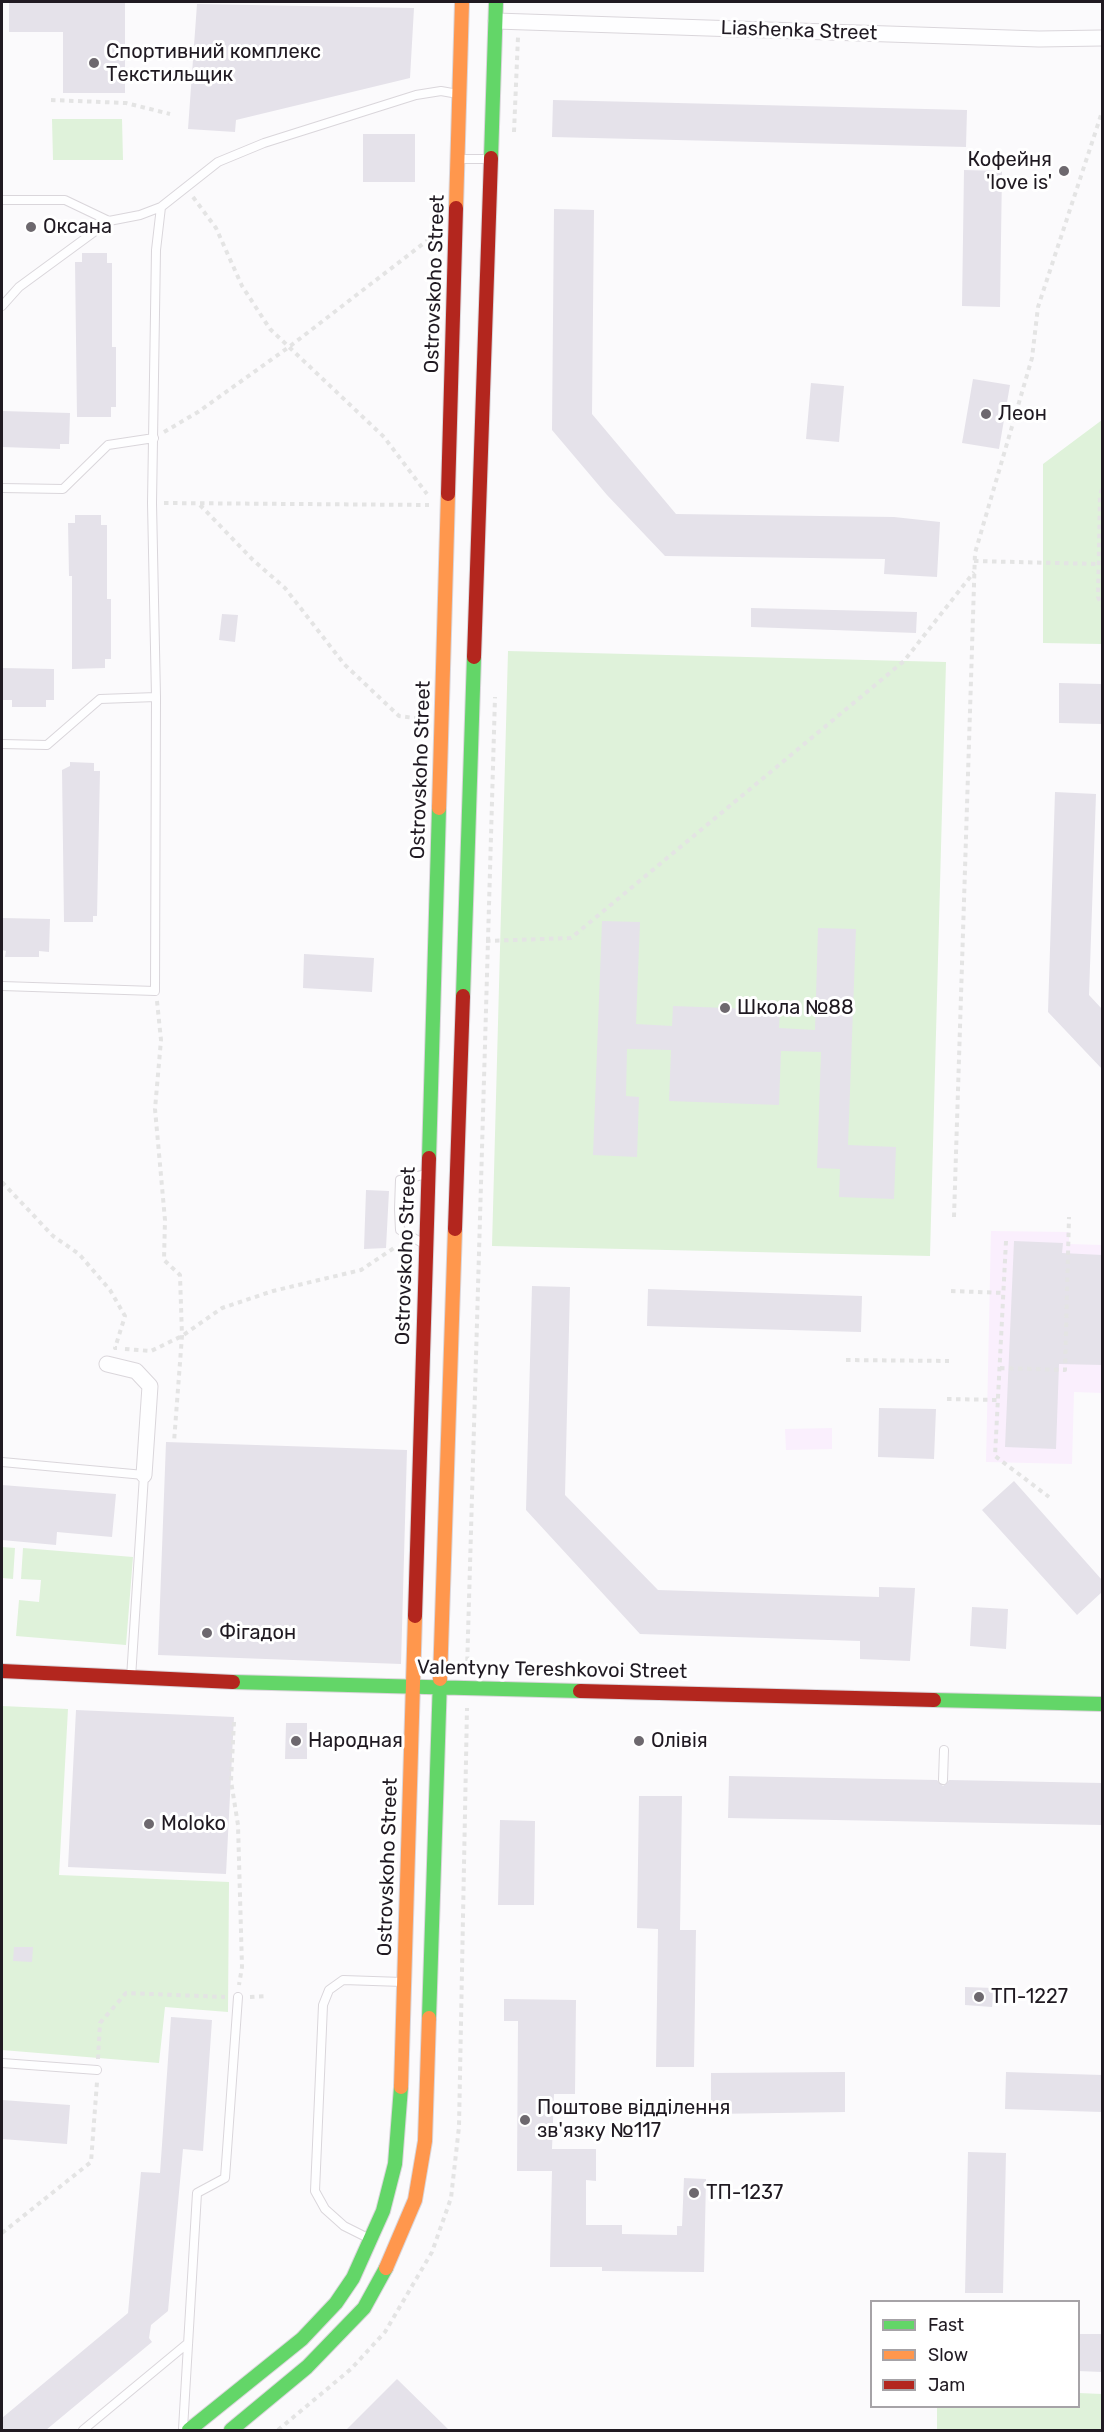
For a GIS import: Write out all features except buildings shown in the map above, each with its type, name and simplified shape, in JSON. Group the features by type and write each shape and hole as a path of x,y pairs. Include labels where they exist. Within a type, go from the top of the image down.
{"street":[{"name":"Ostrovskoho Street","path":"189,2430 302,2339 336,2303 353,2278 383,2211 395,2164 402,2081 462,2"},
{"path":"231,2430 307,2367 364,2308 393,2256 414,2200 425,2141 496,2"},
{"name":"Liashenka Street","path":"496,21 1027,38 1102,38"},
{"path":"107,1364 136,1371 150,1386 144,1475"},
{"name":"Valentyny Tereshkovoi Street","path":"2,1671 131,1679 1102,1704"}],"lane":[{"path":"2,306 19,288 109,220 161,207 184,186 218,162 264,143 416,95 441,91 460,94"},
{"path":"458,159 491,159"},
{"path":"2,200 65,200 109,220"},
{"path":"2,986 155,991 156,697 152,503 156,250 161,207"},
{"path":"2,488 63,489 108,446 154,438"},
{"path":"2,744 47,745 100,699 156,697"},
{"path":"426,1248 400,1230 399,1209 400,1180 428,1174"},
{"path":"2,1462 144,1475 131,1679"},
{"path":"943,1780 944,1750"},
{"path":"370,2240 344,2226 325,2209 315,2192 323,2005 329,1990 343,1980 404,1982"},
{"path":"183,2430 197,2193 225,2178 238,1997"},
{"path":"2,2063 98,2070"},
{"path":"83,2430 188,2343"}],"path":[{"path":"51,100 126,103 170,114"},
{"path":"954,1217 974,561 1032,358 1038,307 1102,112"},
{"path":"152,503 433,505 416,476 384,437 270,329 242,286 216,228 184,186"},
{"path":"154,438 198,411 289,347 456,218"},
{"path":"1102,489 1098,564 1098,597 1102,606"},
{"path":"200,505 253,560 285,588 344,664 399,716 441,721"},
{"path":"974,561 1098,564"},
{"path":"465,942 571,938 904,661 974,572"},
{"path":"155,991 160,1017 155,1109 165,1221 164,1260 180,1275 182,1336 174,1442"},
{"path":"2,1182 53,1236 79,1254 110,1290 125,1316 115,1348 151,1352 182,1336 222,1308 273,1292 361,1270 394,1248 426,1248"},
{"path":"1000,1368 1065,1370 1068,1217"},
{"path":"1006,1241 995,1456 1048,1497"},
{"path":"951,1291 1004,1293"},
{"path":"846,1360 949,1361"},
{"path":"947,1399 998,1400"},
{"path":"234,1722 231,1781 238,1825 242,1967 238,1997"},
{"path":"2,2233 91,2162 100,2023 126,1993 268,1996"}],"shaded area":[{"path":"991,1231 1069,1232 1069,1244 1102,1245 1102,1393 1074,1392 1072,1464 986,1462"},
{"path":"832,1428 832,1449 786,1450 785,1429"}],"green space":[{"path":"52,119 122,119 123,160 53,160"},
{"path":"1102,420 1102,644 1043,643 1043,464"},
{"path":"508,651 946,662 930,1256 492,1246"},
{"path":"2,1547 15,1548 13,1579 2,1578"},
{"path":"23,1548 133,1557 126,1645 16,1636 19,1600 39,1602 41,1580 21,1579"},
{"path":"2,1706 68,1709 59,1875 229,1882 228,2012 165,2007 159,2063 2,2050"},
{"path":"1080,2393 1102,2394 1102,2430 937,2430 937,2408 1080,2408"}],"traffic: fast":[{"path":"491,158 496,2"},
{"path":"463,996 474,657"},
{"path":"429,1158 439,808"},
{"path":"429,2018 440,1679"},
{"path":"233,1682 580,1691"},
{"path":"934,1700 1102,1704"},
{"path":"189,2430 302,2339 336,2303 353,2278 383,2211 395,2164 401,2087"},
{"path":"231,2430 307,2367 364,2308 386,2268"}],"traffic: slow":[{"path":"456,208 462,2"},
{"path":"439,808 448,494"},
{"path":"440,1679 455,1229"},
{"path":"401,2087 415,1616"},
{"path":"386,2268 415,2200 425,2141 429,2018"}],"traffic: jam":[{"path":"474,657 491,158"},
{"path":"448,494 456,208"},
{"path":"455,1229 463,996"},
{"path":"415,1616 429,1158"},
{"path":"2,1671 233,1682"},
{"path":"580,1691 934,1700"}],"place":[{"name":"Спортивний комплекс Текстильщик","path":"94,63"},
{"name":"Кофейня 'love is'","path":"1064,171"},
{"name":"Оксана","path":"31,227"},
{"name":"Леон","path":"986,414"},
{"name":"Школа №88","path":"725,1008"},
{"name":"Фігадон","path":"207,1633"},
{"name":"Народная","path":"296,1741"},
{"name":"Олівія","path":"639,1741"},
{"name":"Moloko","path":"149,1824"},
{"name":"ТП-1227","path":"979,1997"},
{"name":"Поштове відділення зв'язку №117","path":"525,2120"},
{"name":"ТП-1237","path":"694,2193"}]}
